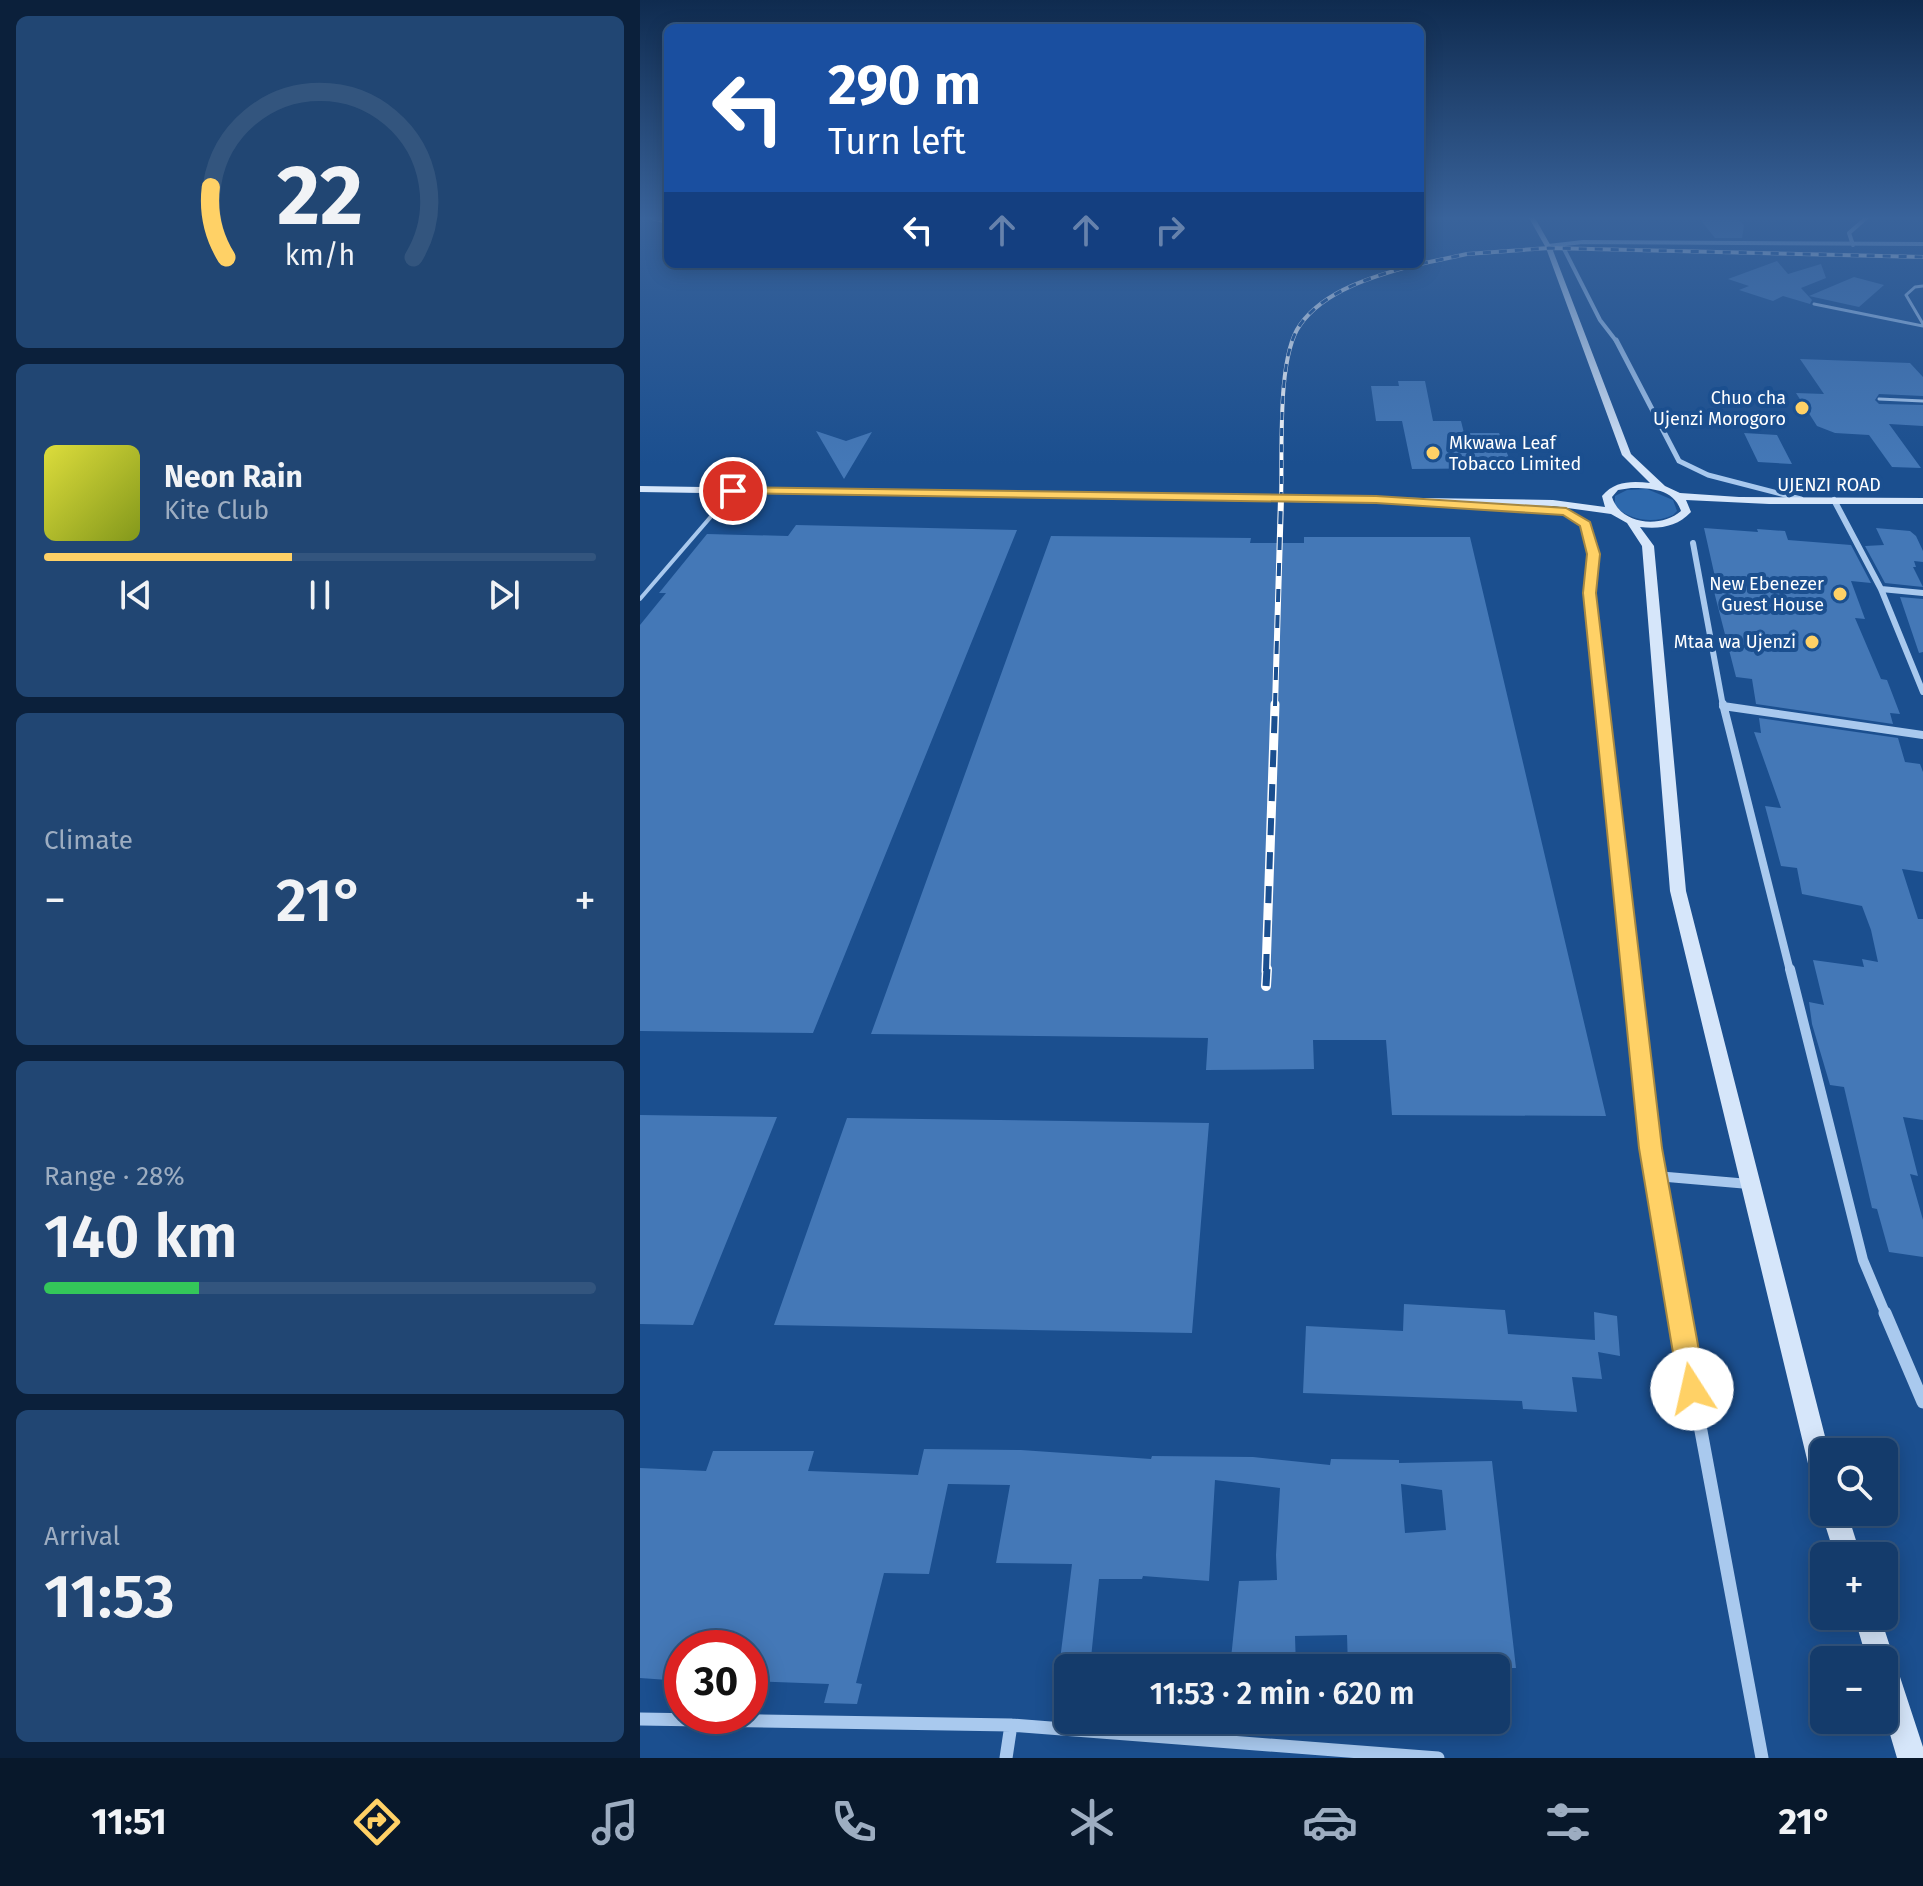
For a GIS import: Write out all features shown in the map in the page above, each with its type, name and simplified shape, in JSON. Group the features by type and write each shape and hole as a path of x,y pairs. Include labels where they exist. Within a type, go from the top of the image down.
{"street":[{"path":"1568,300 1627,455 1661,488"},
{"path":"1590,300 1600,320 1611,331 1679,461 1708,475 1801,499"},
{"path":"1622,486 1627,455"},
{"path":"1553,503 1607,496 1622,486 1641,484 1678,496 1735,502"},
{"path":"640,489 1376,499 1553,503 1614,511"},
{"path":"1607,496 1609,506 1630,520 1667,524"},
{"path":"1678,496 1686,506 1684,516"},
{"path":"1376,499 1566,512 1586,524 1593,554 1590,593 1629,963 1656,1176 1703,1450 1762,1758"},
{"name":"UJENZI ROAD","path":"1735,502 1801,499 1923,501"},
{"path":"1834,500 1881,589 1923,692"},
{"path":"1648,546 1667,524 1735,502"},
{"path":"1630,520 1648,546 1678,891 1813,1438"},
{"path":"1693,543 1723,706 1863,1260 1923,1402"},
{"path":"1881,589 1923,593"},
{"path":"1723,706 1923,735"},
{"path":"1656,1176 1749,1184"},
{"path":"1898,1714 1912,1758"},
{"path":"640,1719 1011,1725 1438,1758"},
{"path":"1006,1758 1011,1725"}],"lane":[{"path":"1909,300 1923,325"},
{"path":"1814,304 1923,325"},
{"path":"1879,399 1923,401"},
{"path":"640,599 733,491"}],"shaded area":[{"path":"1647,489 1673,500 1677,511 1666,518 1642,520 1615,506 1615,496 1627,490"}],"building":[{"path":"1827,300 1867,300 1859,307"},
{"path":"1800,359 1910,363 1923,377 1923,396 1879,394 1875,400 1879,404 1923,405 1923,426 1889,424 1921,468 1892,467 1869,435 1835,433 1817,426 1796,393 1824,394"},
{"path":"1398,381 1425,381 1433,421 1461,421 1464,433 1499,433 1513,468 1412,469 1402,421 1376,421 1371,386 1399,386"},
{"path":"816,431 846,441 872,432 844,479"},
{"path":"1744,433 1777,435 1792,464 1758,462"},
{"path":"796,525 1017,530 813,1033 640,1031 640,625 666,593 659,593 707,534 788,536"},
{"path":"1704,528 1785,531 1788,540 1851,545 1871,583 1851,581 1865,619 1855,618 1881,679 1887,680 1900,714 1890,713 1893,724 1756,704 1752,679 1736,677 1710,576 1715,577"},
{"path":"1876,528 1910,531 1916,536 1923,551 1923,562 1914,561 1916,567 1913,567 1923,587 1885,583 1865,546 1884,545"},
{"path":"1051,536 1251,538 1250,543 1304,543 1304,537 1470,537 1606,1116 1392,1115 1386,1040 1313,1040 1314,1069 1206,1070 1208,1038 871,1034"},
{"path":"1900,597 1923,599 1923,652 1919,653"},
{"path":"1759,718 1898,738 1905,762 1920,764 1923,772 1923,872 1902,869 1918,919 1923,919 1923,1120 1903,1117 1918,1176 1910,1174 1923,1220 1923,1257 1889,1252 1877,1209 1872,1208 1844,1087 1830,1085 1812,1024 1809,1002 1824,1005 1813,960 1864,967 1862,959 1878,962 1871,930 1862,906 1802,894 1797,868 1781,866 1765,806 1781,808 1754,732 1761,733"},
{"path":"640,1115 777,1117 693,1325 640,1324"},
{"path":"847,1118 1209,1123 1192,1333 774,1325"},
{"path":"1404,1304 1505,1310 1508,1334 1595,1340 1594,1312 1617,1316 1620,1356 1598,1352 1602,1379 1572,1377 1577,1412 1523,1409 1522,1401 1303,1393 1306,1326 1403,1331"},
{"path":"924,1449 1021,1450 1151,1459 1152,1456 1253,1457 1330,1465 1331,1459 1399,1460 1399,1463 1492,1461 1516,1668 1510,1668 1510,1654 1348,1654 1347,1635 1295,1636 1296,1654 1231,1654 1239,1581 1277,1580 1280,1488 1215,1480 1209,1581 1143,1576 1142,1579 1099,1579 1091,1654 1061,1654 1072,1564 996,1563 1010,1485 948,1484 929,1574 884,1573 856,1683 862,1684 857,1704 824,1703 829,1684 768,1682 768,1630 664,1630 664,1680 640,1678 640,1468 706,1471 713,1451 814,1451 808,1471 918,1475","holes":["1401,1484 1442,1490 1446,1530 1405,1533"]}],"railway":[{"path":"1281,500 1287,360 1300,325 1326,300"},
{"path":"1275,706 1281,498"},
{"path":"1266,971 1275,704"},
{"path":"1266,986 1267,969"}],"place":[{"name":"Chuo cha Ujenzi Morogoro","path":"1802,408"},
{"name":"Mkwawa Leaf Tobacco Limited","path":"1433,453"},
{"name":"New Ebenezer Guest House","path":"1840,594"},
{"name":"Mtaa wa Ujenzi","path":"1812,642"}],"route":[{"path":"733,491 1376,499 1566,512 1586,524 1593,554 1590,593 1651,1148 1692,1389"}]}
